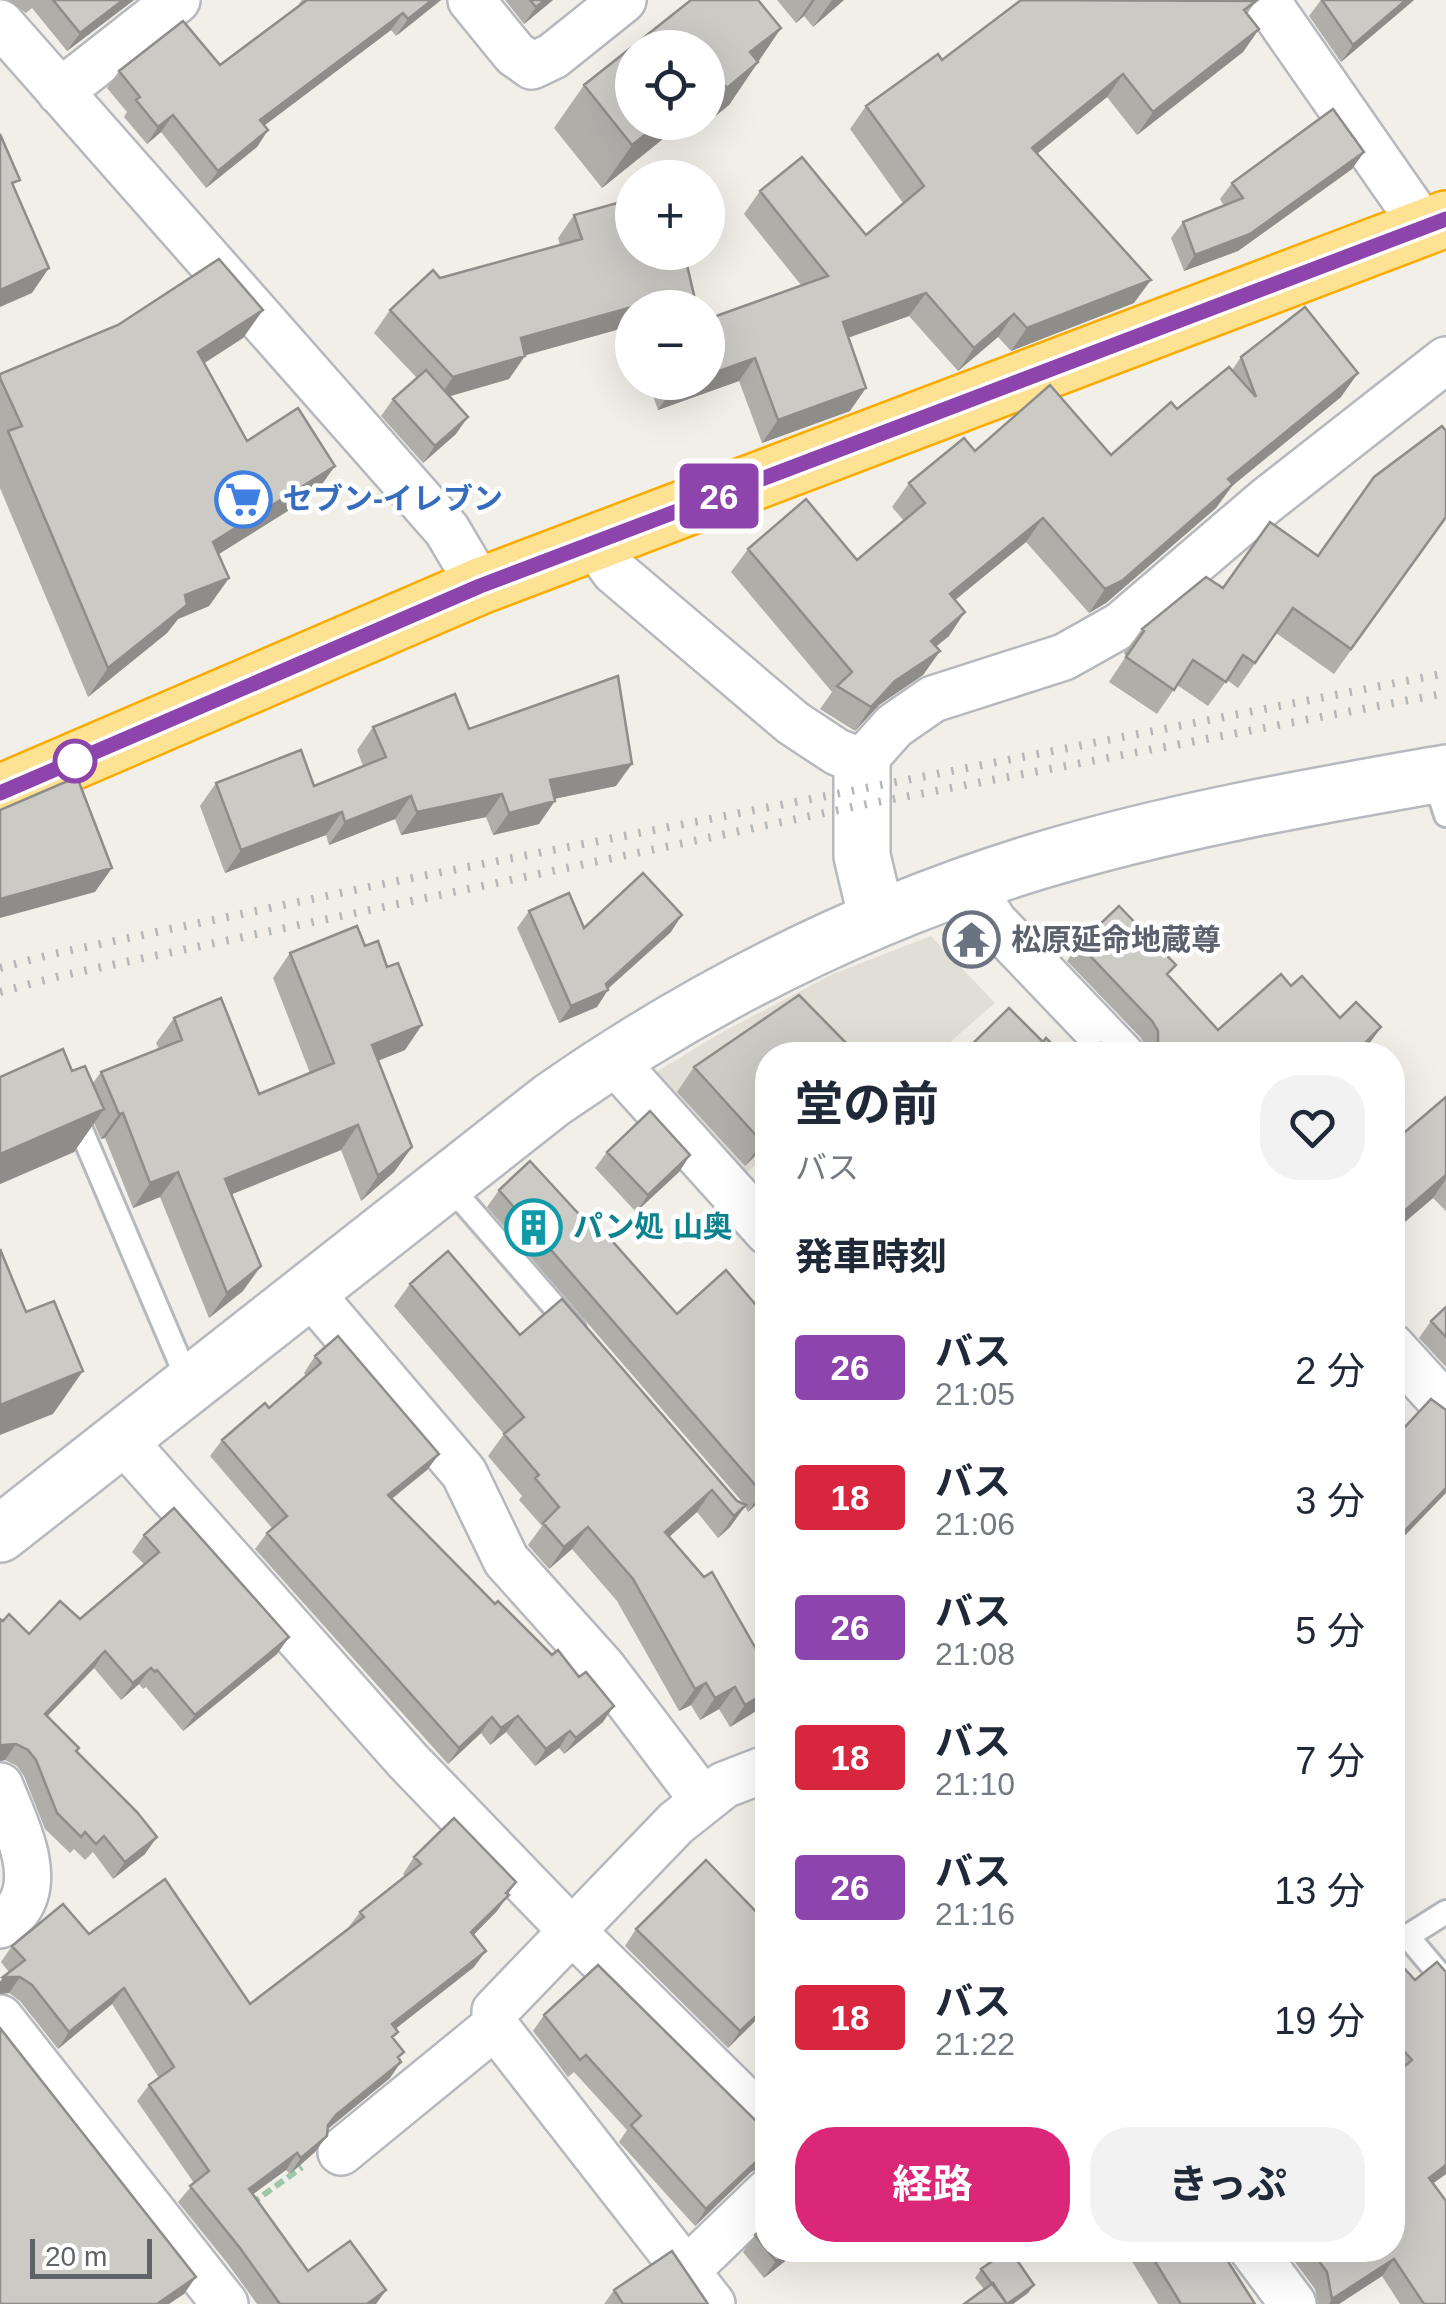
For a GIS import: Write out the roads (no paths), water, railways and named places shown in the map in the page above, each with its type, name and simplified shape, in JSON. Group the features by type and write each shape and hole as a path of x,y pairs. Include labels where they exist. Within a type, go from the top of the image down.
{"highway":[{"path":"0,793 480,586 1435,223"}],"street":[{"path":"60,92 177,0"},
{"path":"471,0 515,54 532,66 542,64 623,0"},
{"path":"1266,0 1435,223"},
{"path":"0,23 447,530 480,586"},
{"path":"877,919 862,856 862,762 894,726 932,698 1064,657 1122,625 1266,501 1446,360"},
{"path":"594,543 614,571 792,723 837,752 862,762"},
{"path":"0,1534 446,1182 612,1059 764,972 877,919 970,884 1115,840 1442,788"},
{"path":"970,884 994,922 1109,1042"},
{"path":"612,1059 755,1218"},
{"path":"308,1290 464,1473 506,1560 603,1668 704,1800"},
{"path":"1405,1361 1446,1406"},
{"path":"121,1438 408,1761 573,1932 755,2111"},
{"path":"755,1773 724,1785 676,1822 495,2012 495,2026 700,2287 755,2210"},
{"path":"0,1786 23,1846 26,1888 19,1908 0,1925"},
{"path":"0,2018 225,2304"},
{"path":"341,2152 495,2026"},
{"path":"1262,2262 1293,2304"}],"lane":[{"path":"64,1089 189,1383"},
{"path":"446,1182 590,1347"},
{"path":"1405,1938 1446,1912"},
{"path":"1405,1945 1446,1982"}],"railway":[{"path":"0,968 402,880 1446,673"},
{"path":"0,992 862,805 1446,693"}],"place":[{"name":"セブン-イレブン","path":"244,499"},
{"name":"松原延命地蔵尊","path":"972,940"},
{"name":"パン処 山奥","path":"534,1227"}]}
